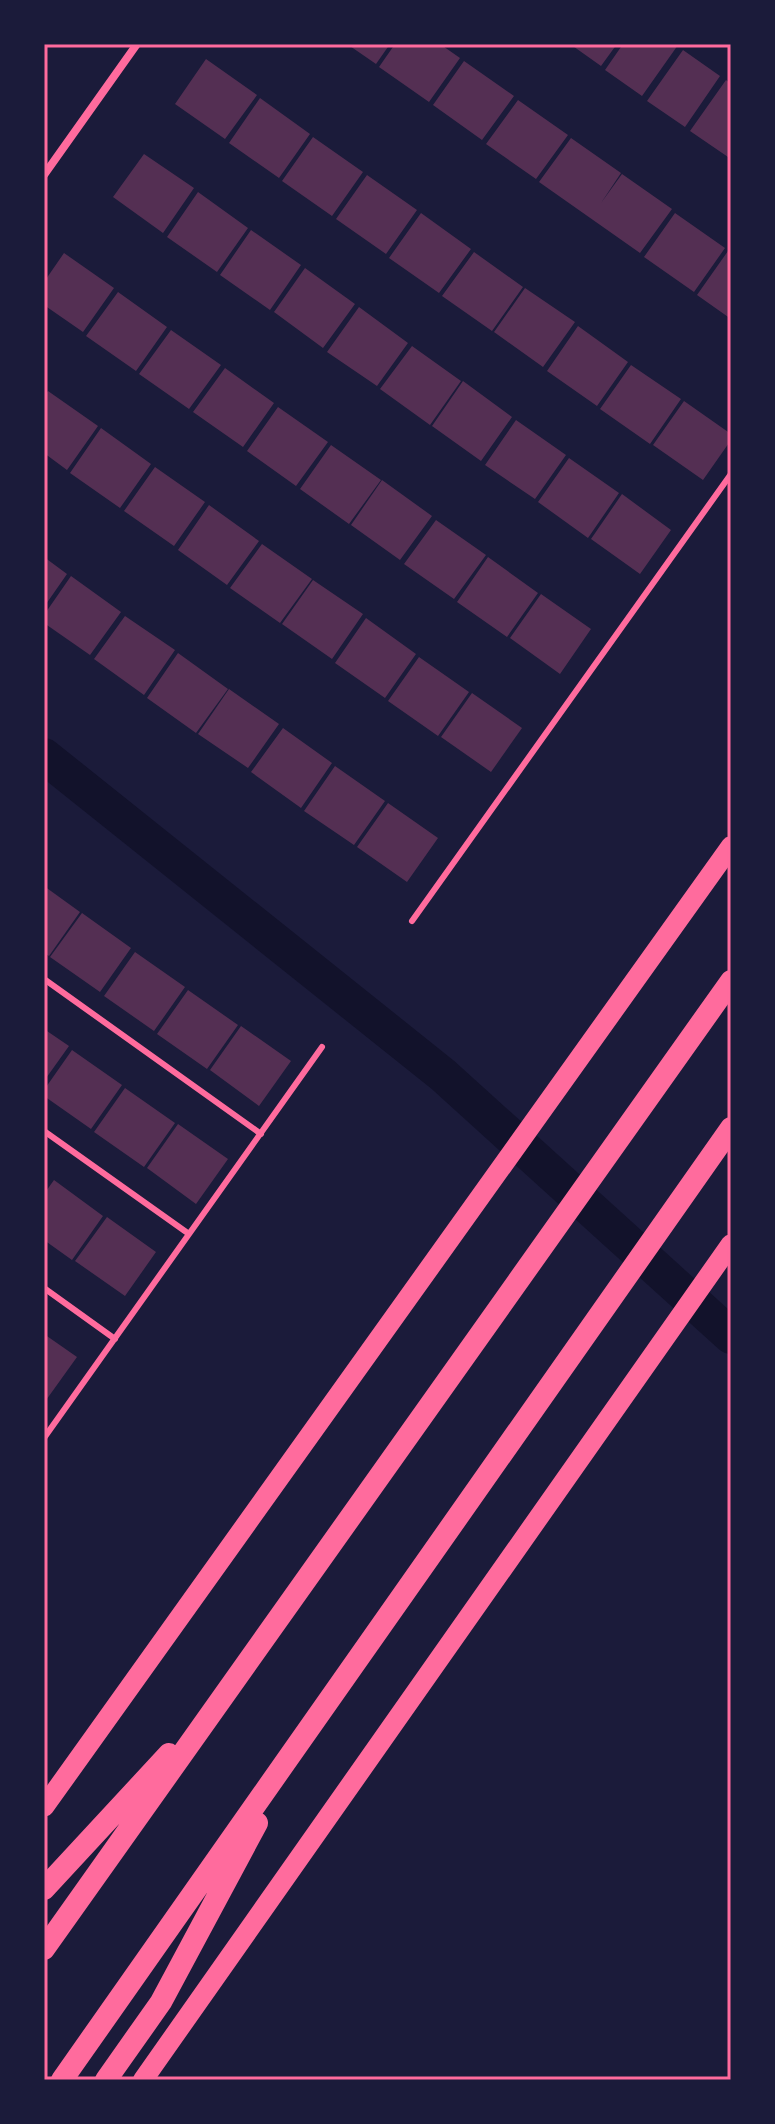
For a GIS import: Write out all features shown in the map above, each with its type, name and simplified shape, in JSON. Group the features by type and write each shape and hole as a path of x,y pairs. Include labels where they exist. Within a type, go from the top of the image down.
{"highway":[{"path":"44,1949 731,981"},
{"path":"62,2080 731,1128"},
{"path":"44,1889 229,1688"},
{"path":"106,2080 161,2002 303,1736"}],"main road":[{"path":"44,1807 731,846"},
{"path":"143,2080 731,1244"}],"street":[{"path":"44,175 137,44"}],"lane":[{"path":"412,921 731,474"},
{"path":"44,979 261,1134"},
{"path":"44,1438 322,1047"},
{"path":"44,1131 189,1234"},
{"path":"44,1288 115,1339"}],"building":[{"path":"347,44 390,44 376,64"},
{"path":"395,44 440,44 460,58 429,102 379,67"},
{"path":"570,44 617,44 601,66"},
{"path":"623,44 678,45 642,96 605,70"},
{"path":"683,50 720,76 685,127 647,101"},
{"path":"206,59 257,95 225,139 175,104"},
{"path":"464,61 514,96 482,140 433,105"},
{"path":"726,80 731,84 731,152 728,157 690,131"},
{"path":"260,98 310,134 279,178 229,143"},
{"path":"518,100 568,135 536,179 486,144"},
{"path":"313,137 363,172 332,216 282,181"},
{"path":"571,138 621,173 601,203 622,174 672,209 640,253 539,182"},
{"path":"144,154 194,188 163,233 113,197"},
{"path":"367,175 417,210 386,254 336,219"},
{"path":"198,192 248,228 217,272 167,237"},
{"path":"421,213 471,249 439,293 389,258"},
{"path":"675,213 725,248 694,292 644,257"},
{"path":"251,230 301,265 270,310 220,275"},
{"path":"728,251 731,252 731,319 697,295"},
{"path":"474,252 523,287 492,331 442,296"},
{"path":"64,253 114,288 83,332 44,305 44,282"},
{"path":"305,268 355,304 323,348 274,312"},
{"path":"525,288 575,322 543,367 494,332"},
{"path":"118,292 167,327 136,371 86,336"},
{"path":"359,307 408,343 377,386 327,352"},
{"path":"578,326 628,362 597,406 547,371"},
{"path":"171,330 221,365 189,409 139,374"},
{"path":"412,346 461,381 430,425 380,389"},
{"path":"631,365 681,399 650,444 600,409"},
{"path":"225,368 274,403 243,447 193,412"},
{"path":"463,381 512,417 481,461 432,426"},
{"path":"48,391 98,426 67,470 44,453 44,397"},
{"path":"684,401 731,434 731,440 703,480 653,445"},
{"path":"278,407 328,442 296,486 247,451"},
{"path":"516,420 566,455 535,499 485,465"},
{"path":"101,428 151,464 120,508 70,473"},
{"path":"331,445 381,480 349,524 300,489"},
{"path":"569,458 619,493 588,538 538,502"},
{"path":"155,467 205,502 174,546 124,511"},
{"path":"382,480 432,516 400,560 351,525"},
{"path":"622,494 671,530 640,574 591,539"},
{"path":"209,505 259,541 227,585 178,550"},
{"path":"436,520 486,555 454,599 404,564"},
{"path":"262,544 312,579 280,623 230,588"},
{"path":"44,557 67,574 44,607"},
{"path":"488,557 538,593 507,637 457,602"},
{"path":"71,576 121,612 90,655 44,623 44,615"},
{"path":"313,580 363,614 332,659 282,624"},
{"path":"541,594 591,629 560,674 510,638"},
{"path":"125,616 175,650 144,695 94,659"},
{"path":"366,618 416,654 385,698 335,663"},
{"path":"178,653 228,689 196,733 147,698"},
{"path":"419,657 469,692 438,736 388,701"},
{"path":"229,689 279,724 248,768 198,734"},
{"path":"472,693 522,728 491,772 441,737"},
{"path":"283,728 332,763 301,808 251,772"},
{"path":"335,766 385,801 354,845 304,811"},
{"path":"388,803 438,838 407,882 357,847"},
{"path":"44,886 80,912 49,956 44,953"},
{"path":"82,913 131,948 100,992 50,957"},
{"path":"135,952 185,987 154,1031 104,996"},
{"path":"188,990 238,1025 207,1069 157,1034"},
{"path":"241,1026 291,1061 259,1106 210,1070"},
{"path":"44,1029 69,1046 44,1081"},
{"path":"72,1050 122,1085 91,1129 44,1096 44,1090"},
{"path":"125,1088 175,1123 144,1167 94,1132"},
{"path":"178,1124 228,1159 196,1204 147,1168"},
{"path":"54,1180 103,1216 72,1260 44,1240 44,1194"},
{"path":"107,1217 156,1252 125,1296 75,1261"},
{"path":"44,1334 77,1357 44,1403"}],"waterway":[{"path":"44,756 443,1075 731,1336"}]}
